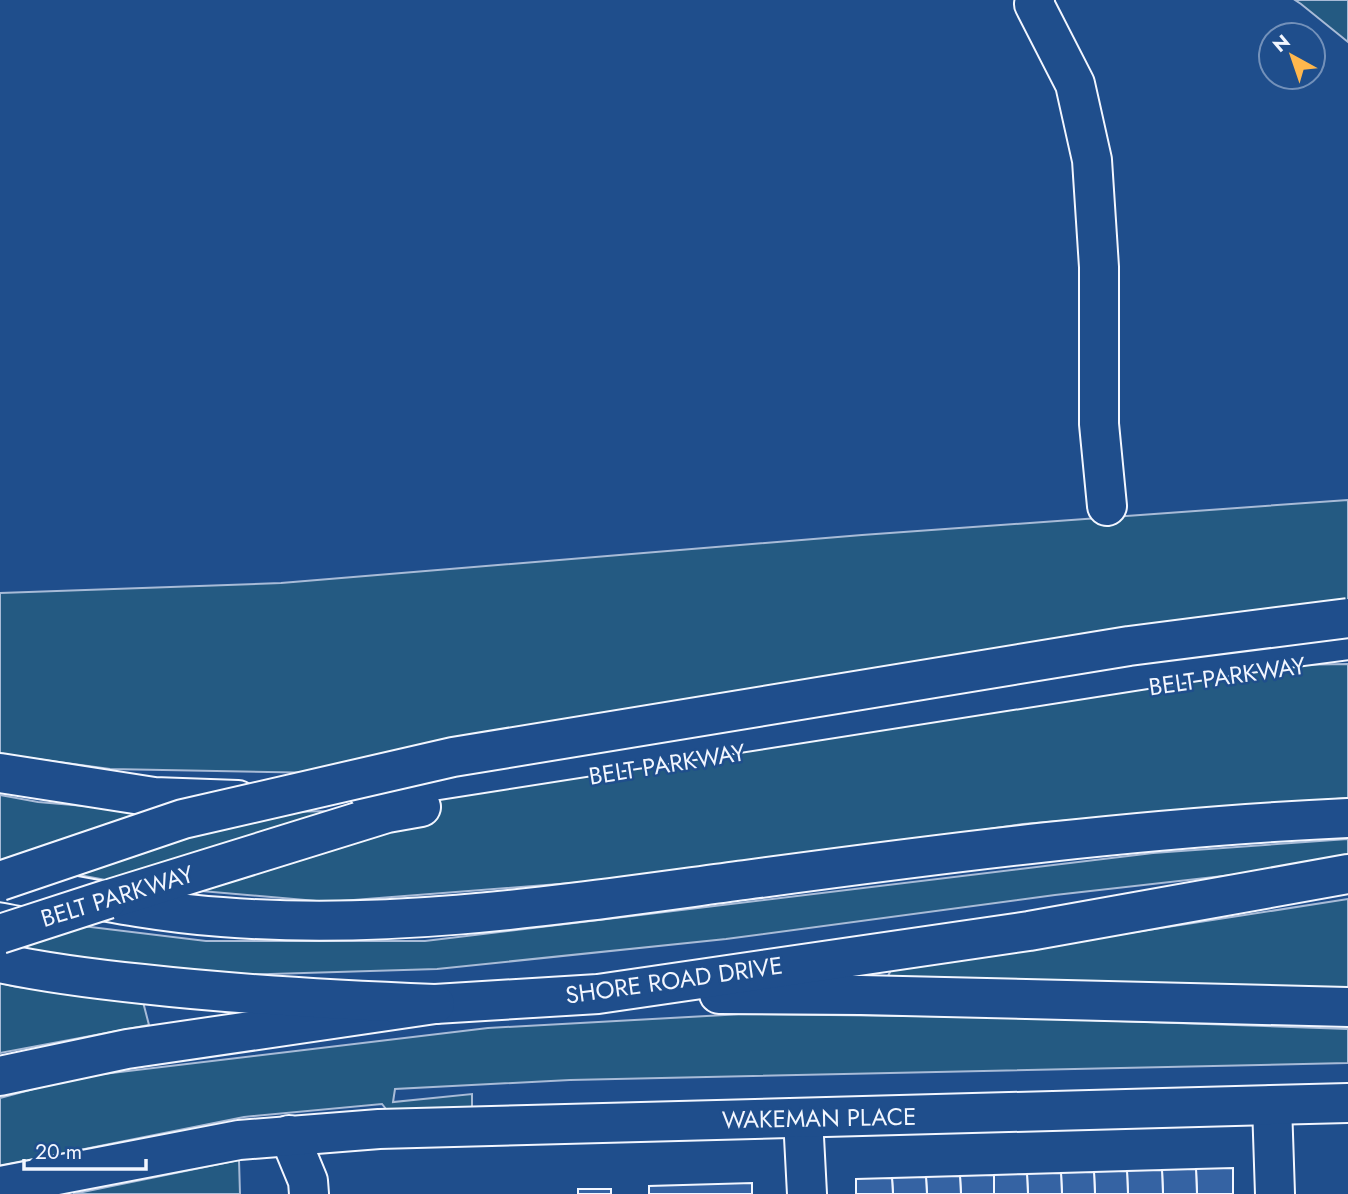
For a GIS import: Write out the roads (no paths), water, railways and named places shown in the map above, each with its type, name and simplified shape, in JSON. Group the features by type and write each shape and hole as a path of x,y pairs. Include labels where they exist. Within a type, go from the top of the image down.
{"main road":[{"path":"1035,0 1034,4 1074,85 1092,160 1099,267 1099,424 1107,506"},
{"name":"BELT PARKWAY","path":"0,881 183,819 453,757 1129,646 1348,618"},
{"path":"0,773 154,797 233,800 340,794 421,784 1228,656 1348,640"},
{"name":"BELT PARKWAY","path":"0,933 387,813 602,774 1188,681 1348,659"},
{"path":"0,881 166,911 223,918 400,919 556,905 916,857 1088,838 1175,829 1348,818"},
{"name":"SHORE ROAD DRIVE","path":"0,1076 127,1049 435,1004 598,994 1029,931 1348,873"},
{"path":"0,963 60,975 201,991 296,999 435,1004"},
{"path":"598,994 861,995 1348,1007"},
{"name":"WAKEMAN PLACE","path":"0,1186 239,1140 379,1129 1348,1103"},
{"path":"1272,1105 1275,1194"},
{"path":"803,1118 807,1194"},
{"path":"289,1135 309,1181 309,1194"}]}
